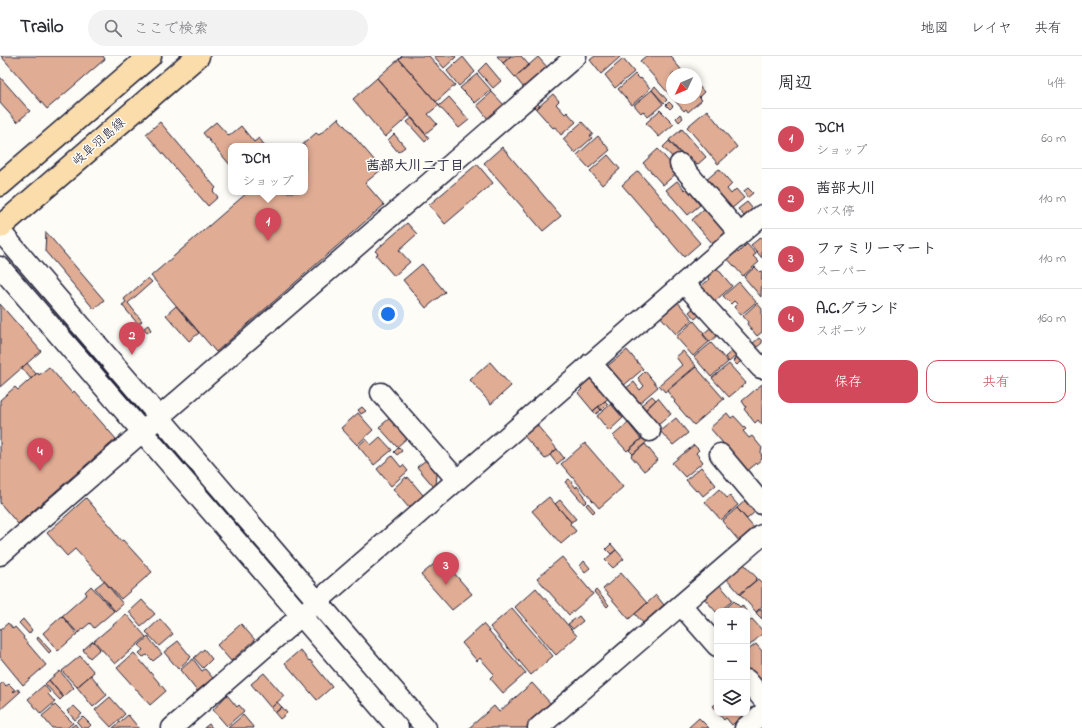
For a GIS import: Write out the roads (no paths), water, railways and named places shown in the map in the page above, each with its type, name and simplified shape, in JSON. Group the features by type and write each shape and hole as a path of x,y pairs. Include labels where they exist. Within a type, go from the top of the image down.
{"main road":[{"path":"0,185 150,56"},
{"name":"岐阜羽島線","path":"0,227 198,56"}],"street":[{"path":"0,555 160,418 576,56"},
{"path":"680,164 740,234"},
{"path":"172,728 740,234 760,221"},
{"path":"0,231 316,602 426,728"},
{"path":"0,267 398,728"},
{"path":"684,283 761,368"},
{"path":"591,363 650,431"},
{"path":"381,393 457,480"},
{"path":"720,454 762,504"},
{"path":"538,728 681,605 760,540"},
{"path":"681,605 715,644"},
{"path":"750,684 762,698"},
{"path":"745,728 762,714"}],"place":[{"name":"DCM","path":"268,241"},
{"name":"茜部大川","path":"132,355"},
{"name":"A.C.グランド","path":"40,471"},
{"name":"ファミリーマート","path":"446,585"}],"district":[{"name":"茜部大川二丁目","path":"415,166"}]}
